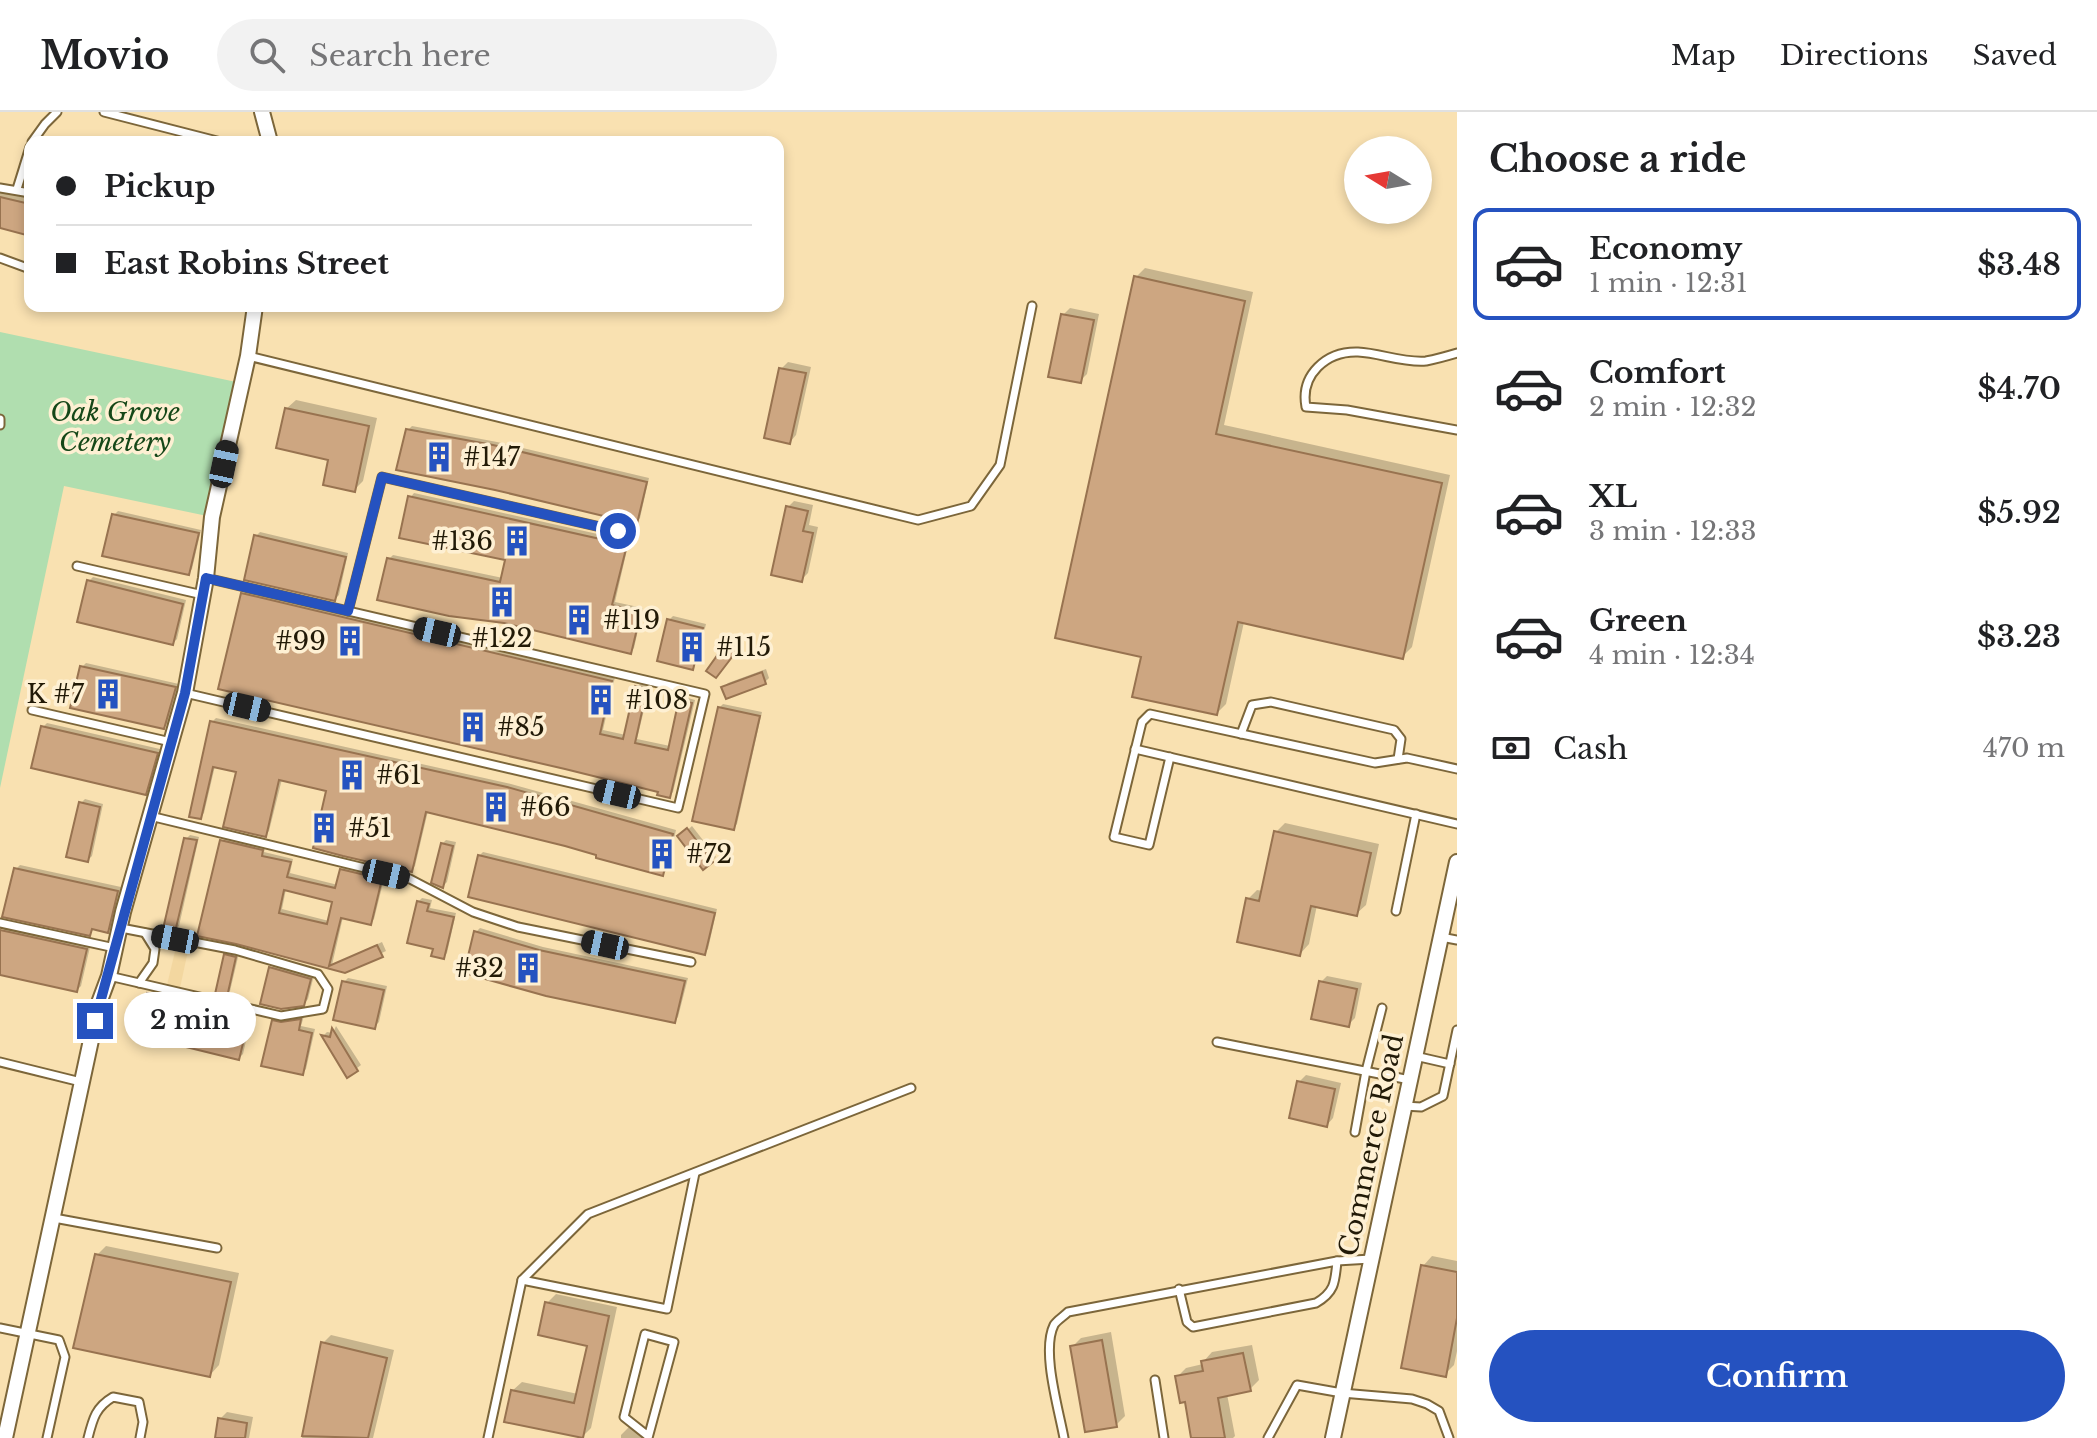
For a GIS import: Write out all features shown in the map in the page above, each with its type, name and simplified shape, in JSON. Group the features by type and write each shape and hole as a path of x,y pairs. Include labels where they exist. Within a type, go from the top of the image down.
{"street":[{"path":"262,112 268,136"},
{"path":"5,1438 99,1003 109,976 185,693 206,578 212,517 248,356 254,312"},
{"name":"Commerce Road","path":"1333,1438 1457,862"}],"lane":[{"path":"37,136 57,112"},
{"path":"104,112 198,136"},
{"path":"17,189 24,160"},
{"path":"0,188 24,191"},
{"path":"0,258 24,267"},
{"path":"248,356 918,520 971,506 1000,465 1032,306"},
{"path":"1457,353 1425,361 1355,352 1329,359 1312,372 1303,391 1306,407 1347,410 1457,430"},
{"path":"348,611 382,477 618,531"},
{"path":"77,566 203,595"},
{"path":"185,693 678,808 705,694 206,578"},
{"path":"1241,734 1252,705 1271,702 1394,730 1401,739 1398,759"},
{"path":"32,710 171,742"},
{"path":"1170,757 1149,845 1114,837 1142,722 1150,714 1375,763 1407,758 1457,769"},
{"path":"1135,749 1457,824"},
{"path":"1396,911 1416,814"},
{"path":"150,816 410,879 473,912 518,927 691,962"},
{"path":"0,923 116,948"},
{"path":"109,976 281,1016 323,1009 328,989 318,974 235,950 121,928"},
{"path":"139,983 153,963 155,949 145,933"},
{"path":"1441,937 1457,940"},
{"path":"1355,1132 1382,1008"},
{"path":"1404,1106 1421,1107 1443,1096 1457,1030"},
{"path":"1217,1042 1410,1080"},
{"path":"1415,1056 1450,1064"},
{"path":"0,1062 83,1082"},
{"path":"488,1438 522,1280 588,1214 911,1088"},
{"path":"522,1280 667,1309 695,1173"},
{"path":"54,1218 217,1248"},
{"path":"1064,1438 1051,1367 1050,1343 1054,1324 1068,1312 1337,1261 1371,1259"},
{"path":"1179,1289 1187,1322 1193,1327 1316,1303 1328,1296 1334,1283 1337,1261"},
{"path":"0,1328 59,1340 65,1357 47,1438"},
{"path":"645,1334 674,1342 648,1437 624,1417 645,1334"},
{"path":"1155,1380 1164,1438"},
{"path":"1268,1438 1297,1385 1342,1393 1412,1399 1427,1404 1439,1411 1449,1438"},
{"path":"88,1438 100,1405 113,1397 139,1402 143,1422 140,1438"}],"shaded area":[{"path":"177,943 189,946 180,988 167,985"}],"green space":[{"name":"Oak Grove Cemetery","path":"0,332 241,383 212,517 64,486 0,788"}],"building":[{"path":"0,197 24,203 24,234 0,228"},
{"path":"1134,276 1245,301 1216,434 1442,483 1403,659 1238,622 1217,715 1132,697 1141,657 1055,638"},
{"path":"1061,314 1094,320 1081,383 1048,377"},
{"path":"779,368 806,373 790,444 764,438"},
{"path":"285,408 369,426 355,492 323,485 328,460 276,448"},
{"path":"406,429 493,445 647,482 637,524 396,470"},
{"path":"408,496 627,545 612,605 641,612 631,654 504,623 449,616 377,600 387,558 500,582 505,560 399,538"},
{"path":"786,506 808,511 803,531 813,533 802,582 771,575"},
{"path":"112,514 199,533 189,575 102,556"},
{"path":"254,535 346,557 335,601 244,580"},
{"path":"87,580 183,604 173,645 77,622"},
{"path":"241,593 612,681 600,734 623,739 635,686 647,689 635,743 668,750 677,708 683,701 692,703 670,798 657,795 658,792 565,769 218,689"},
{"path":"667,619 703,628 693,670 657,661"},
{"path":"731,636 742,644 716,678 706,671"},
{"path":"80,666 176,687 164,729 70,708"},
{"path":"762,672 766,684 726,699 721,687"},
{"path":"718,707 760,716 734,830 692,821"},
{"path":"210,721 507,787 673,834 663,876 596,858 596,855 565,846 426,812 412,872 343,856 313,848 326,791 279,780 266,837 223,827 236,772 213,767 201,819 189,817"},
{"path":"41,726 158,753 146,795 31,768"},
{"path":"79,802 100,807 88,862 66,857"},
{"path":"687,828 713,862 703,870 677,836"},
{"path":"1274,831 1371,853 1357,916 1311,906 1300,956 1237,942 1246,898 1259,901"},
{"path":"184,838 197,840 175,932 163,929"},
{"path":"220,840 263,850 262,856 291,862 287,877 335,888 340,869 382,879 371,925 341,918 329,966 377,945 383,957 345,973 197,936","holes":["284,890 332,902 327,924 279,913"]},
{"path":"441,843 453,846 443,888 431,883"},
{"path":"478,855 715,913 705,955 468,897"},
{"path":"14,868 118,891 108,933 92,929 90,936 2,917"},
{"path":"417,901 429,904 427,911 454,917 444,959 431,956 433,949 407,943"},
{"path":"0,930 87,949 77,992 0,975"},
{"path":"474,931 539,950 685,981 675,1023 546,996 464,973"},
{"path":"224,954 236,957 227,997 215,994"},
{"path":"269,967 311,979 304,1006 281,1009 260,1004"},
{"path":"342,981 384,990 375,1029 333,1020"},
{"path":"1319,981 1357,989 1349,1027 1311,1019"},
{"path":"147,993 224,1009 223,1012 249,1018 239,1060 137,1035"},
{"path":"301,1019 299,1030 312,1033 303,1075 261,1066 272,1020"},
{"path":"332,1028 358,1071 347,1078 321,1035 330,1037"},
{"path":"1297,1081 1335,1089 1327,1127 1289,1118"},
{"path":"95,1254 231,1282 210,1377 73,1348"},
{"path":"1421,1265 1457,1272 1457,1318 1446,1377 1401,1368"},
{"path":"545,1302 609,1316 583,1438 504,1422 511,1390 574,1403 587,1346 538,1335"},
{"path":"1102,1340 1117,1427 1085,1432 1070,1346"},
{"path":"321,1342 387,1358 368,1438 302,1436"},
{"path":"1243,1353 1251,1391 1218,1398 1225,1438 1191,1438 1185,1402 1180,1403 1175,1376 1203,1371 1201,1361"},
{"path":"218,1418 247,1423 245,1438 215,1438"}],"place":[{"name":"#147","path":"439,457"},
{"name":"#136","path":"517,541"},
{"name":"#122","path":"502,602"},
{"name":"#119","path":"579,620"},
{"name":"#99","path":"350,641"},
{"name":"#115","path":"692,647"},
{"name":"K #7","path":"108,694"},
{"name":"#108","path":"601,700"},
{"name":"#85","path":"473,727"},
{"name":"#61","path":"352,775"},
{"name":"#66","path":"496,807"},
{"name":"#51","path":"324,828"},
{"name":"#72","path":"662,854"},
{"name":"#32","path":"528,968"}],"route":[{"path":"95,1021 185,693 206,578 348,611 382,477 618,531"}]}
